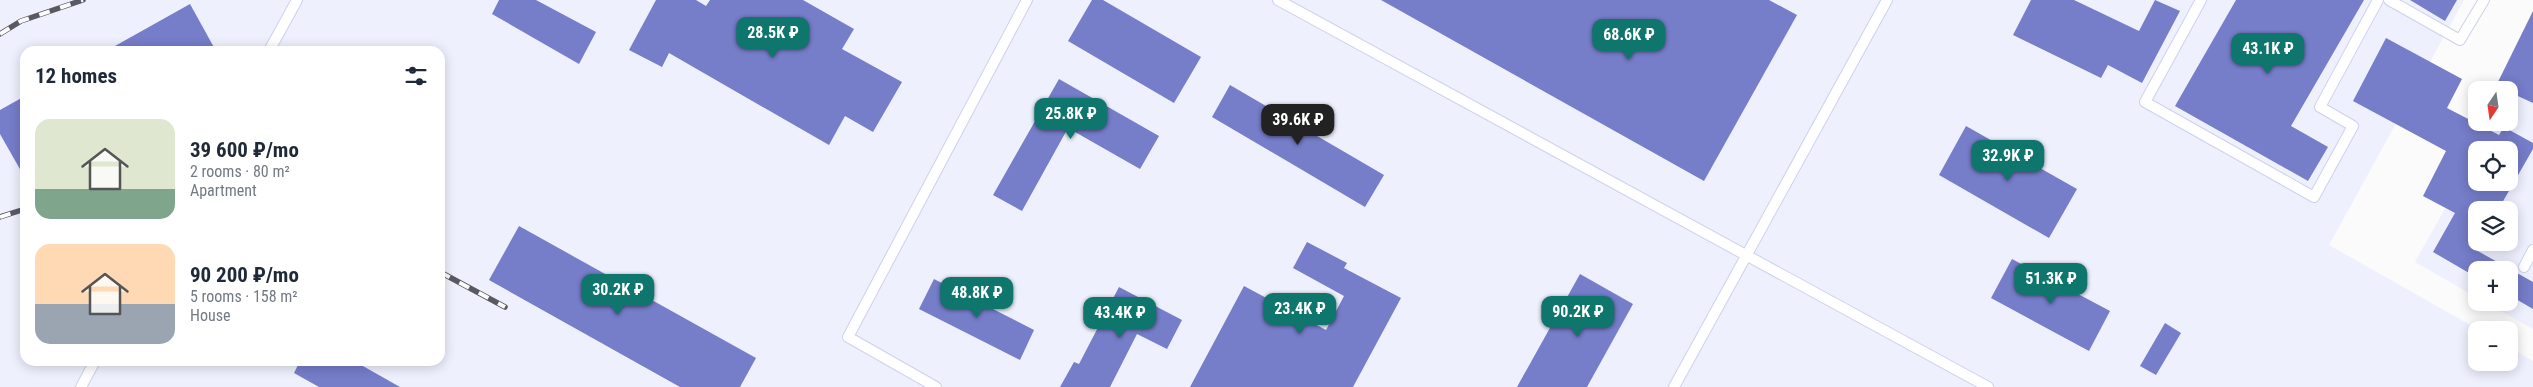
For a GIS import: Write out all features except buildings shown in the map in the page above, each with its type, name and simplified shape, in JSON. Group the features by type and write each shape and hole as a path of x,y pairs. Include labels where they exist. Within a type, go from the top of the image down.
{"lane":[{"path":"272,46 297,0"},
{"path":"936,387 848,337 1027,0"},
{"path":"1278,0 1988,387"},
{"path":"1674,387 1748,256 1887,0"},
{"path":"2202,0 2145,102 2314,197 2353,126 2320,108 2378,0"},
{"path":"2389,0 2460,40 2484,0"},
{"path":"2524,267 2533,250"},
{"path":"81,387 92,366"}],"shaded area":[{"path":"0,0 2464,0 2329,245 2468,324 2468,371 2518,371 2518,352 2533,361 2533,387 0,387"},
{"path":"2533,53 2533,329 2500,311 2518,311 2518,261 2468,261 2468,292 2415,262 2468,168 2468,191 2518,191 2518,141 2483,141 2489,131 2518,131 2517,81"}],"railway":[{"path":"0,34 21,21 83,0"},
{"path":"0,217 20,211"},
{"path":"445,275 505,307"}]}
